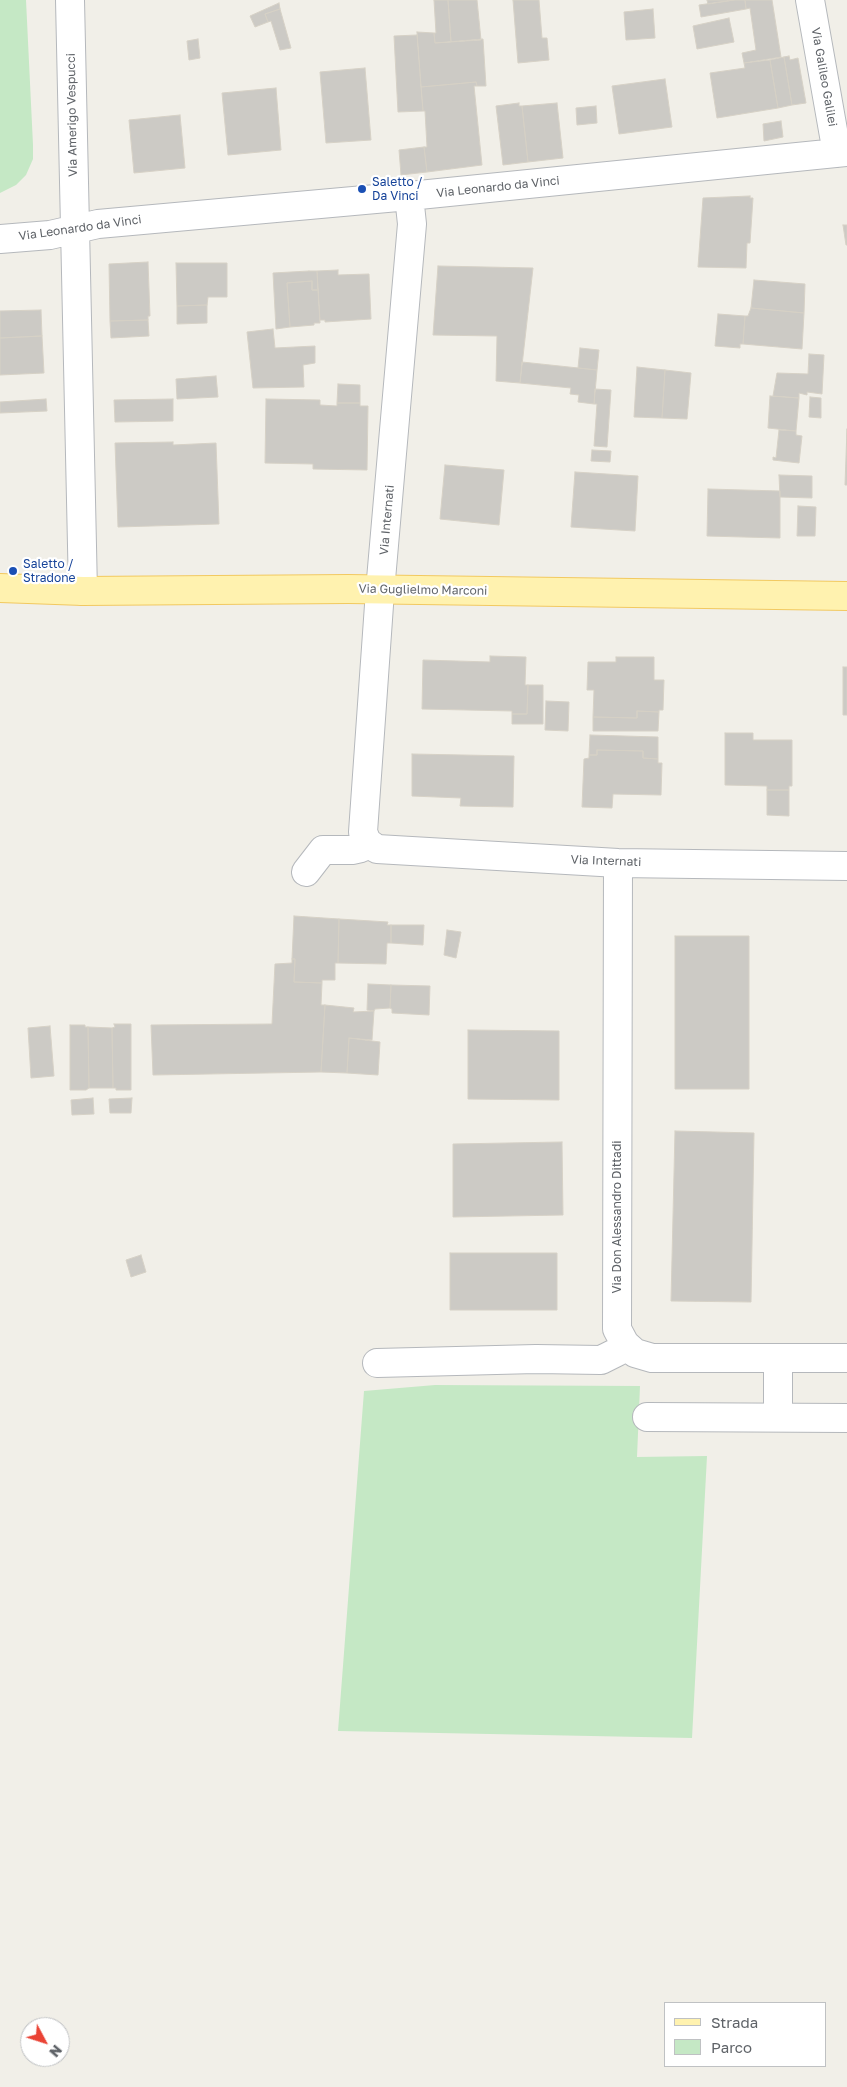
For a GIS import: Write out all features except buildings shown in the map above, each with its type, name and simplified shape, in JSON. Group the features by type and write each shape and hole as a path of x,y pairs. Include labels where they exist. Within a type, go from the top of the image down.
{"main road":[{"name":"Via Guglielmo Marconi","path":"0,588 83,591 280,589 847,596"}],"street":[{"name":"Via Amerigo Vespucci","path":"70,0 74,230"},
{"name":"Via Galileo Galilei","path":"810,0 842,153"},
{"name":"Via Leonardo da Vinci","path":"0,239 50,235 98,224 409,196 842,153"},
{"name":"Via Internati","path":"409,196 412,224 380,591 363,832 367,842 377,849 618,863 847,866"},
{"path":"74,230 83,591"},
{"path":"306,872 323,850 352,850 361,848 367,842"},
{"name":"Via Don Alessandro Dittadi","path":"618,863 618,1329 625,1344"},
{"path":"378,1364 536,1359 601,1360 617,1352 625,1344 635,1353 652,1358 847,1358"},
{"path":"778,1358 778,1417"},
{"path":"647,1417 847,1418"}],"green space":[{"path":"0,0 26,0 33,159 26,175 16,185 0,193"},
{"path":"435,1385 640,1386 637,1457 707,1456 692,1738 338,1731 364,1391"}],"place":[{"name":"Saletto / Da Vinci","path":"362,189"},
{"name":"Saletto / Stradone","path":"13,571"}]}
